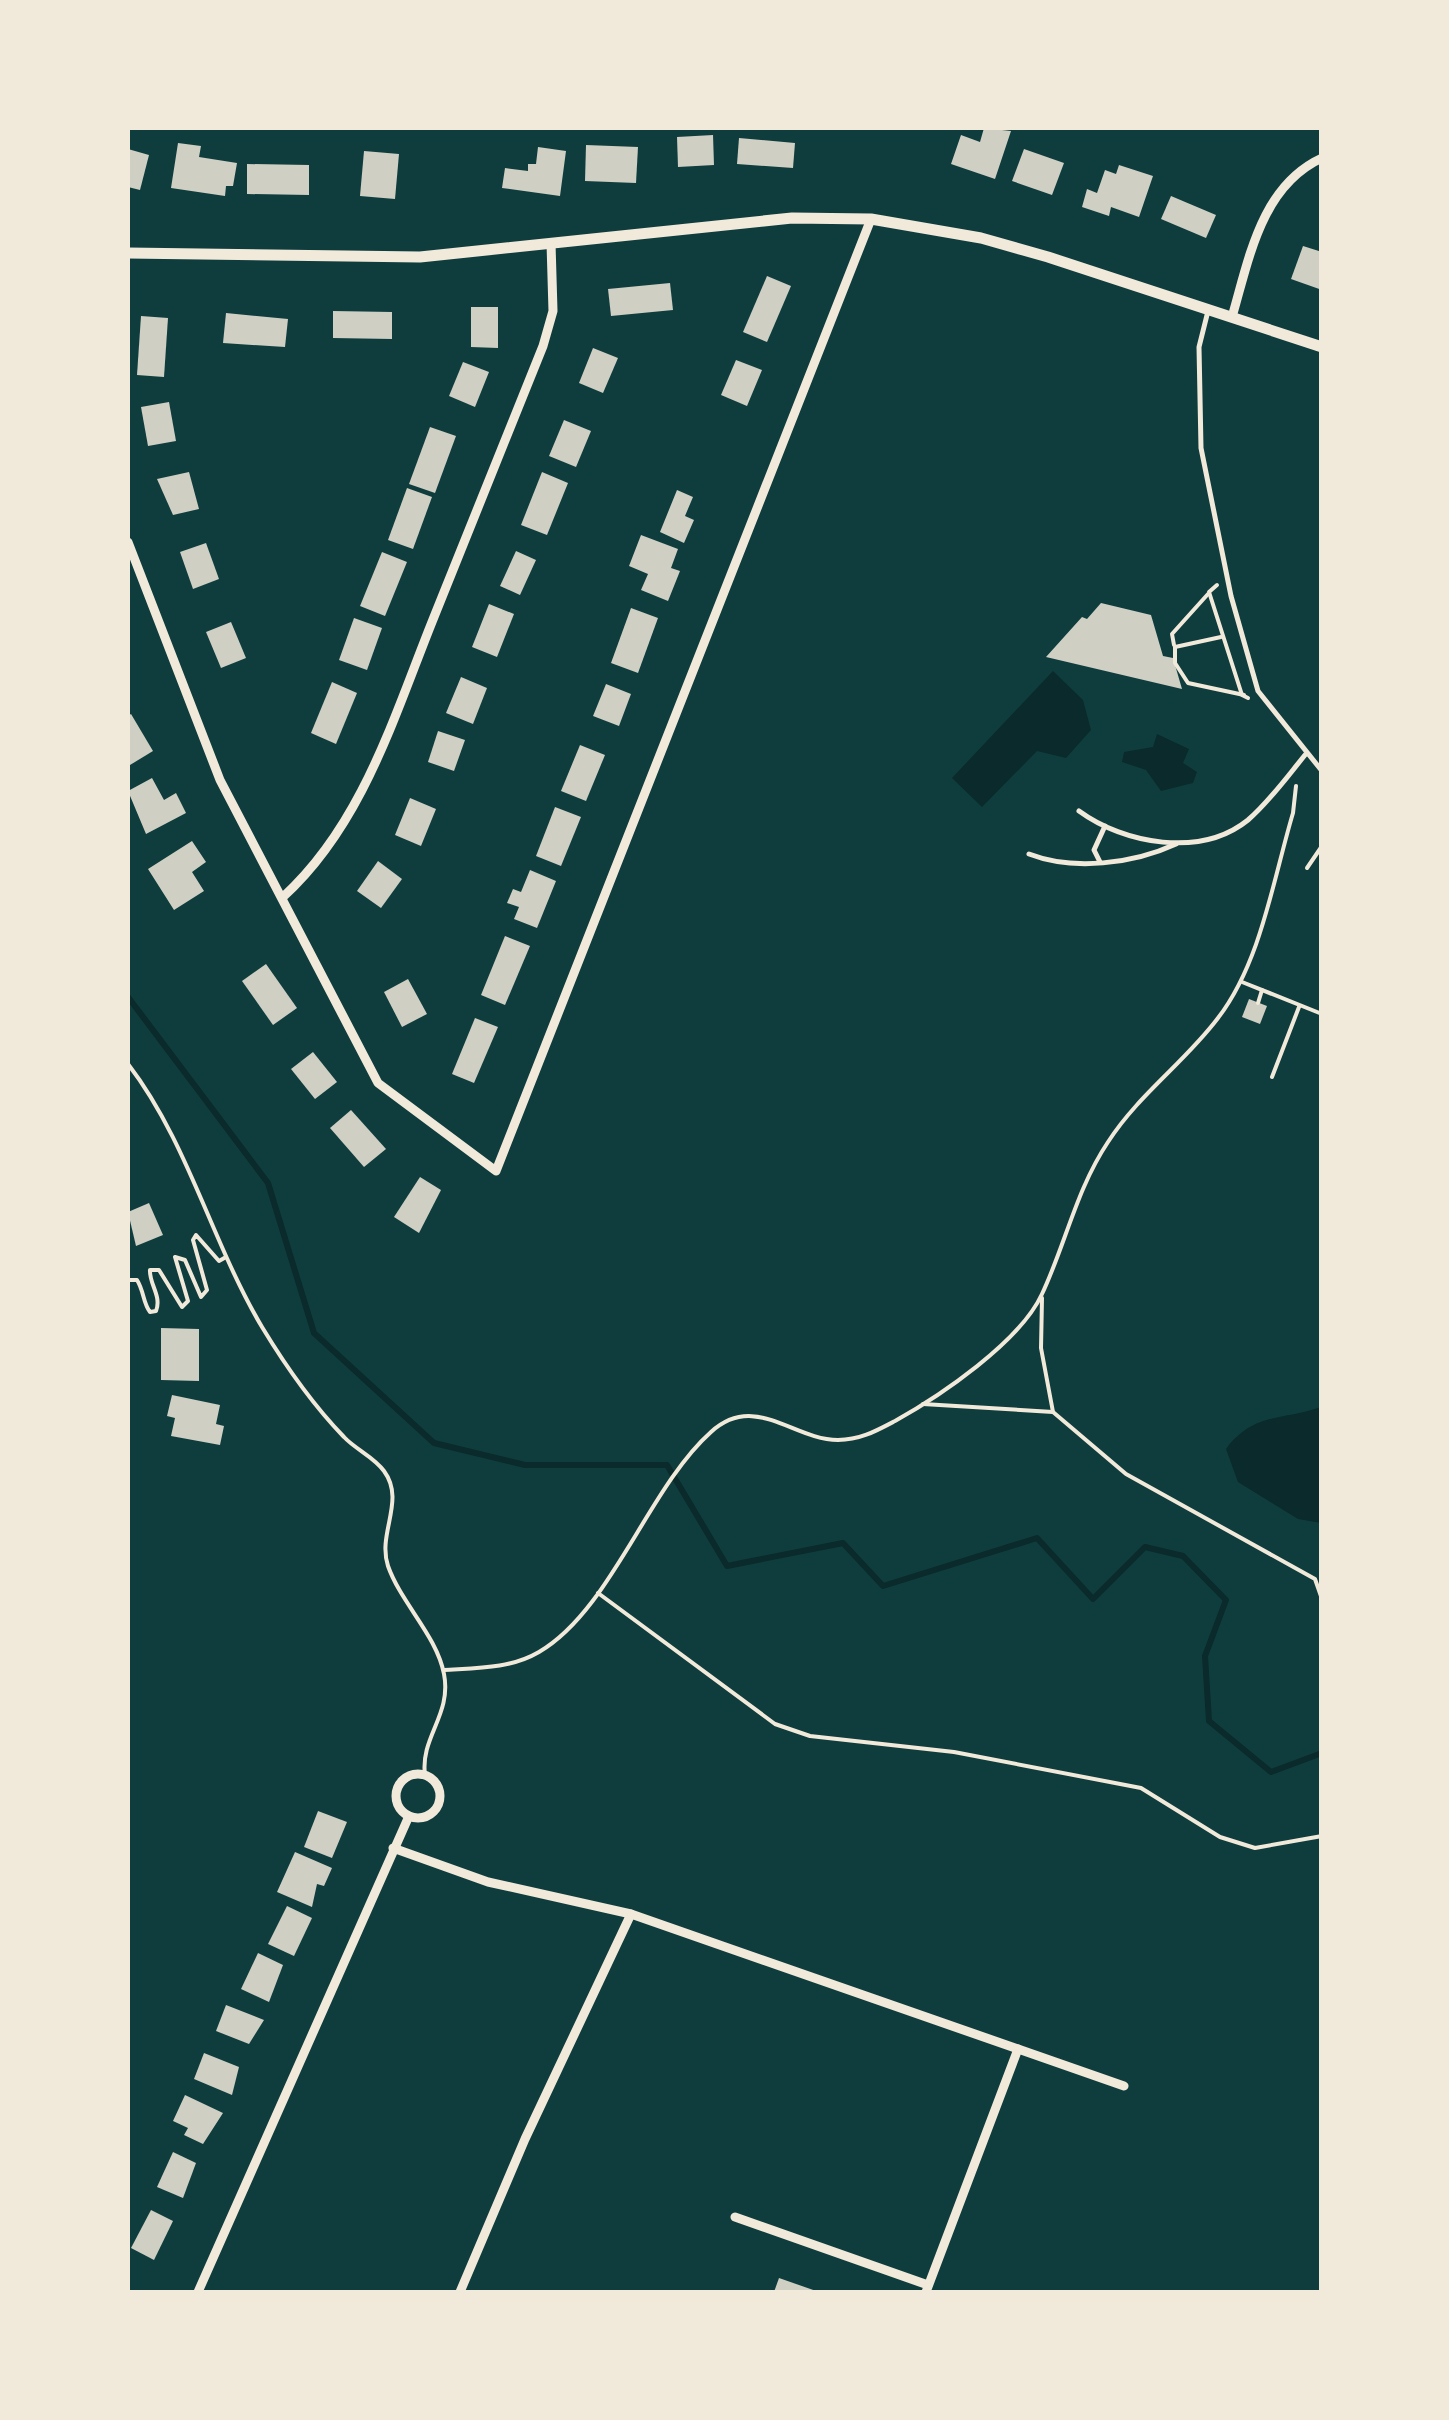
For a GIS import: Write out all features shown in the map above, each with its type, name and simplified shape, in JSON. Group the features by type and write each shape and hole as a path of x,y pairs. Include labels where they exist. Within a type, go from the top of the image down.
{"street":[{"path":"1232,317 1256,235 1276,195 1296,173 1322,158"},
{"path":"128,253 420,257 775,219 871,220 980,238 1322,347"},
{"path":"128,542 220,780 378,1083 496,1171 871,220"},
{"path":"282,897 318,865 353,811 386,737 543,346 554,311 551,243"},
{"path":"410,1775 425,1775 439,1790 438,1804 429,1815 409,1816 398,1806 399,1784 410,1775"},
{"path":"198,2292 409,1816"},
{"path":"392,1848 488,1882 631,1914 1124,2086"},
{"path":"460,2292 525,2139 631,1914"},
{"path":"736,2217 927,2289 1018,2049"}],"lane":[{"path":"1208,310 1199,348 1202,448 1217,538 1258,691 1306,758 1322,771"},
{"path":"1029,854 1056,864 1100,862 1206,840 1247,820 1306,758"},
{"path":"1079,811 1106,826 1176,844"},
{"path":"1100,862 1096,840 1106,826"}],"path":[{"path":"1210,592 1172,634 1175,663 1188,683 1236,696 1258,691"},
{"path":"1175,647 1221,637"},
{"path":"1052,1412 1041,1348 1042,1296 1070,1212 1106,1144 1137,1100 1216,1021 1241,982 1306,758"},
{"path":"1307,868 1322,846"},
{"path":"1241,982 1322,1014"},
{"path":"1258,1003 1262,990"},
{"path":"1272,1077 1300,1005"},
{"path":"128,1064 172,1137 262,1326 304,1390 344,1438 384,1470 394,1492 386,1530 388,1565 444,1670 447,1704 423,1758 425,1775"},
{"path":"128,1280 137,1280 146,1293 150,1312 156,1310 158,1297 150,1270 159,1270 182,1308 188,1302 176,1258 185,1260 201,1297 207,1290 193,1240 196,1235 219,1261 226,1257"},
{"path":"444,1670 501,1666 538,1652 597,1592 680,1467 712,1430 750,1415 774,1418 834,1440 862,1438 923,1404 999,1346 1042,1296"},
{"path":"923,1404 1039,1408 1052,1412 1126,1474 1315,1578 1322,1600"},
{"path":"1298,1569 1300,1557"},
{"path":"597,1592 775,1724 810,1736 954,1752 1141,1788 1220,1837 1255,1848 1322,1836"}],"water":[{"path":"1053,671 1083,700 1091,730 1066,758 1037,751 982,807 952,778"},
{"path":"1157,734 1189,749 1183,763 1197,772 1193,783 1161,791 1146,770 1122,762 1124,752 1153,747"},
{"path":"1322,1407 1321,1523 1298,1519 1238,1482 1226,1449 1236,1437 1258,1423"}],"building":[{"path":"984,128 1011,131 995,179 951,164 961,135 980,142"},
{"path":"713,135 714,165 678,167 677,137"},
{"path":"739,138 795,143 793,168 737,164"},
{"path":"178,143 201,146 199,157 237,163 233,186 226,186 225,196 171,188"},
{"path":"586,145 638,147 636,183 585,181"},
{"path":"538,147 566,151 560,196 502,188 505,168 528,171 528,164 536,164"},
{"path":"128,149 149,155 140,190 128,187"},
{"path":"1024,149 1064,163 1052,195 1012,181"},
{"path":"364,151 399,154 395,199 360,196"},
{"path":"247,164 309,165 309,195 247,194"},
{"path":"1119,165 1153,176 1139,217 1111,207 1109,216 1082,207 1087,189 1097,193 1105,170 1116,174"},
{"path":"1171,196 1216,215 1206,238 1161,219"},
{"path":"1303,246 1322,252 1322,290 1291,279"},
{"path":"767,276 791,286 767,342 743,332"},
{"path":"670,283 673,310 611,316 608,289"},
{"path":"471,307 498,307 498,348 471,347"},
{"path":"333,311 392,312 392,339 333,338"},
{"path":"226,313 288,319 285,347 223,343"},
{"path":"141,316 168,318 164,377 137,375"},
{"path":"593,348 618,358 603,393 579,383"},
{"path":"736,360 762,370 747,406 721,395"},
{"path":"463,362 489,372 475,407 449,396"},
{"path":"169,402 176,441 148,446 141,407"},
{"path":"564,420 591,431 576,467 549,456"},
{"path":"430,427 456,436 435,493 409,484"},
{"path":"189,472 199,509 173,515 157,479"},
{"path":"542,472 568,483 547,535 521,525"},
{"path":"407,488 432,497 413,549 388,540"},
{"path":"677,490 693,497 685,516 694,520 684,543 660,532"},
{"path":"641,535 678,549 671,568 680,571 668,601 641,590 648,574 629,566"},
{"path":"206,543 219,579 193,589 180,552"},
{"path":"516,551 536,560 520,595 500,586"},
{"path":"382,552 407,562 385,616 360,606"},
{"path":"1101,603 1151,615 1163,656 1173,658 1182,689 1046,657 1082,617 1087,619"},
{"path":"489,604 514,614 497,657 472,647"},
{"path":"631,608 658,618 638,673 611,663"},
{"path":"354,618 382,628 367,670 339,660"},
{"path":"231,622 246,658 221,668 206,632"},
{"path":"461,677 487,688 473,724 446,713"},
{"path":"332,682 357,693 336,744 311,733"},
{"path":"606,684 631,694 619,726 593,716"},
{"path":"131,714 153,751 130,765 128,716"},
{"path":"438,731 465,740 454,771 428,762"},
{"path":"580,745 605,755 586,801 561,791"},
{"path":"152,778 164,800 176,793 186,813 146,834 128,791"},
{"path":"410,798 436,809 421,846 395,835"},
{"path":"555,807 581,817 561,866 536,856"},
{"path":"192,841 206,862 192,872 204,891 174,910 148,869"},
{"path":"378,861 402,879 381,908 357,891"},
{"path":"530,870 556,881 537,928 514,919 519,907 507,903 513,889 521,892"},
{"path":"505,936 530,946 505,1005 481,995"},
{"path":"266,964 297,1008 273,1025 242,981"},
{"path":"408,979 427,1014 402,1027 384,992"},
{"path":"1249,999 1267,1006 1260,1024 1242,1017"},
{"path":"475,1018 498,1027 474,1083 452,1074"},
{"path":"313,1052 337,1082 315,1099 291,1069"},
{"path":"351,1110 386,1149 364,1167 330,1128"},
{"path":"420,1177 441,1190 419,1233 394,1217"},
{"path":"149,1203 163,1235 136,1246 128,1212"},
{"path":"161,1328 199,1329 199,1381 161,1380"},
{"path":"172,1395 220,1405 216,1424 224,1426 220,1445 171,1436 175,1418 167,1416"},
{"path":"318,1811 347,1822 332,1858 304,1847"},
{"path":"295,1852 332,1868 324,1886 317,1884 312,1907 277,1892"},
{"path":"287,1906 312,1918 294,1956 268,1944"},
{"path":"258,1953 283,1965 269,2002 241,1989"},
{"path":"226,2005 264,2020 249,2044 216,2031"},
{"path":"204,2053 239,2067 232,2095 194,2079"},
{"path":"185,2095 223,2113 203,2144 184,2135 188,2128 173,2121"},
{"path":"173,2152 196,2163 183,2198 157,2187"},
{"path":"151,2210 173,2221 154,2260 131,2248"},
{"path":"779,2278 819,2292 774,2292"}],"waterway":[{"path":"128,997 268,1183 314,1333 434,1443 525,1465 667,1465 727,1566 843,1543 883,1586 1037,1538 1093,1599 1145,1547 1183,1556 1226,1600 1205,1656 1209,1721 1271,1772 1322,1753"}]}
